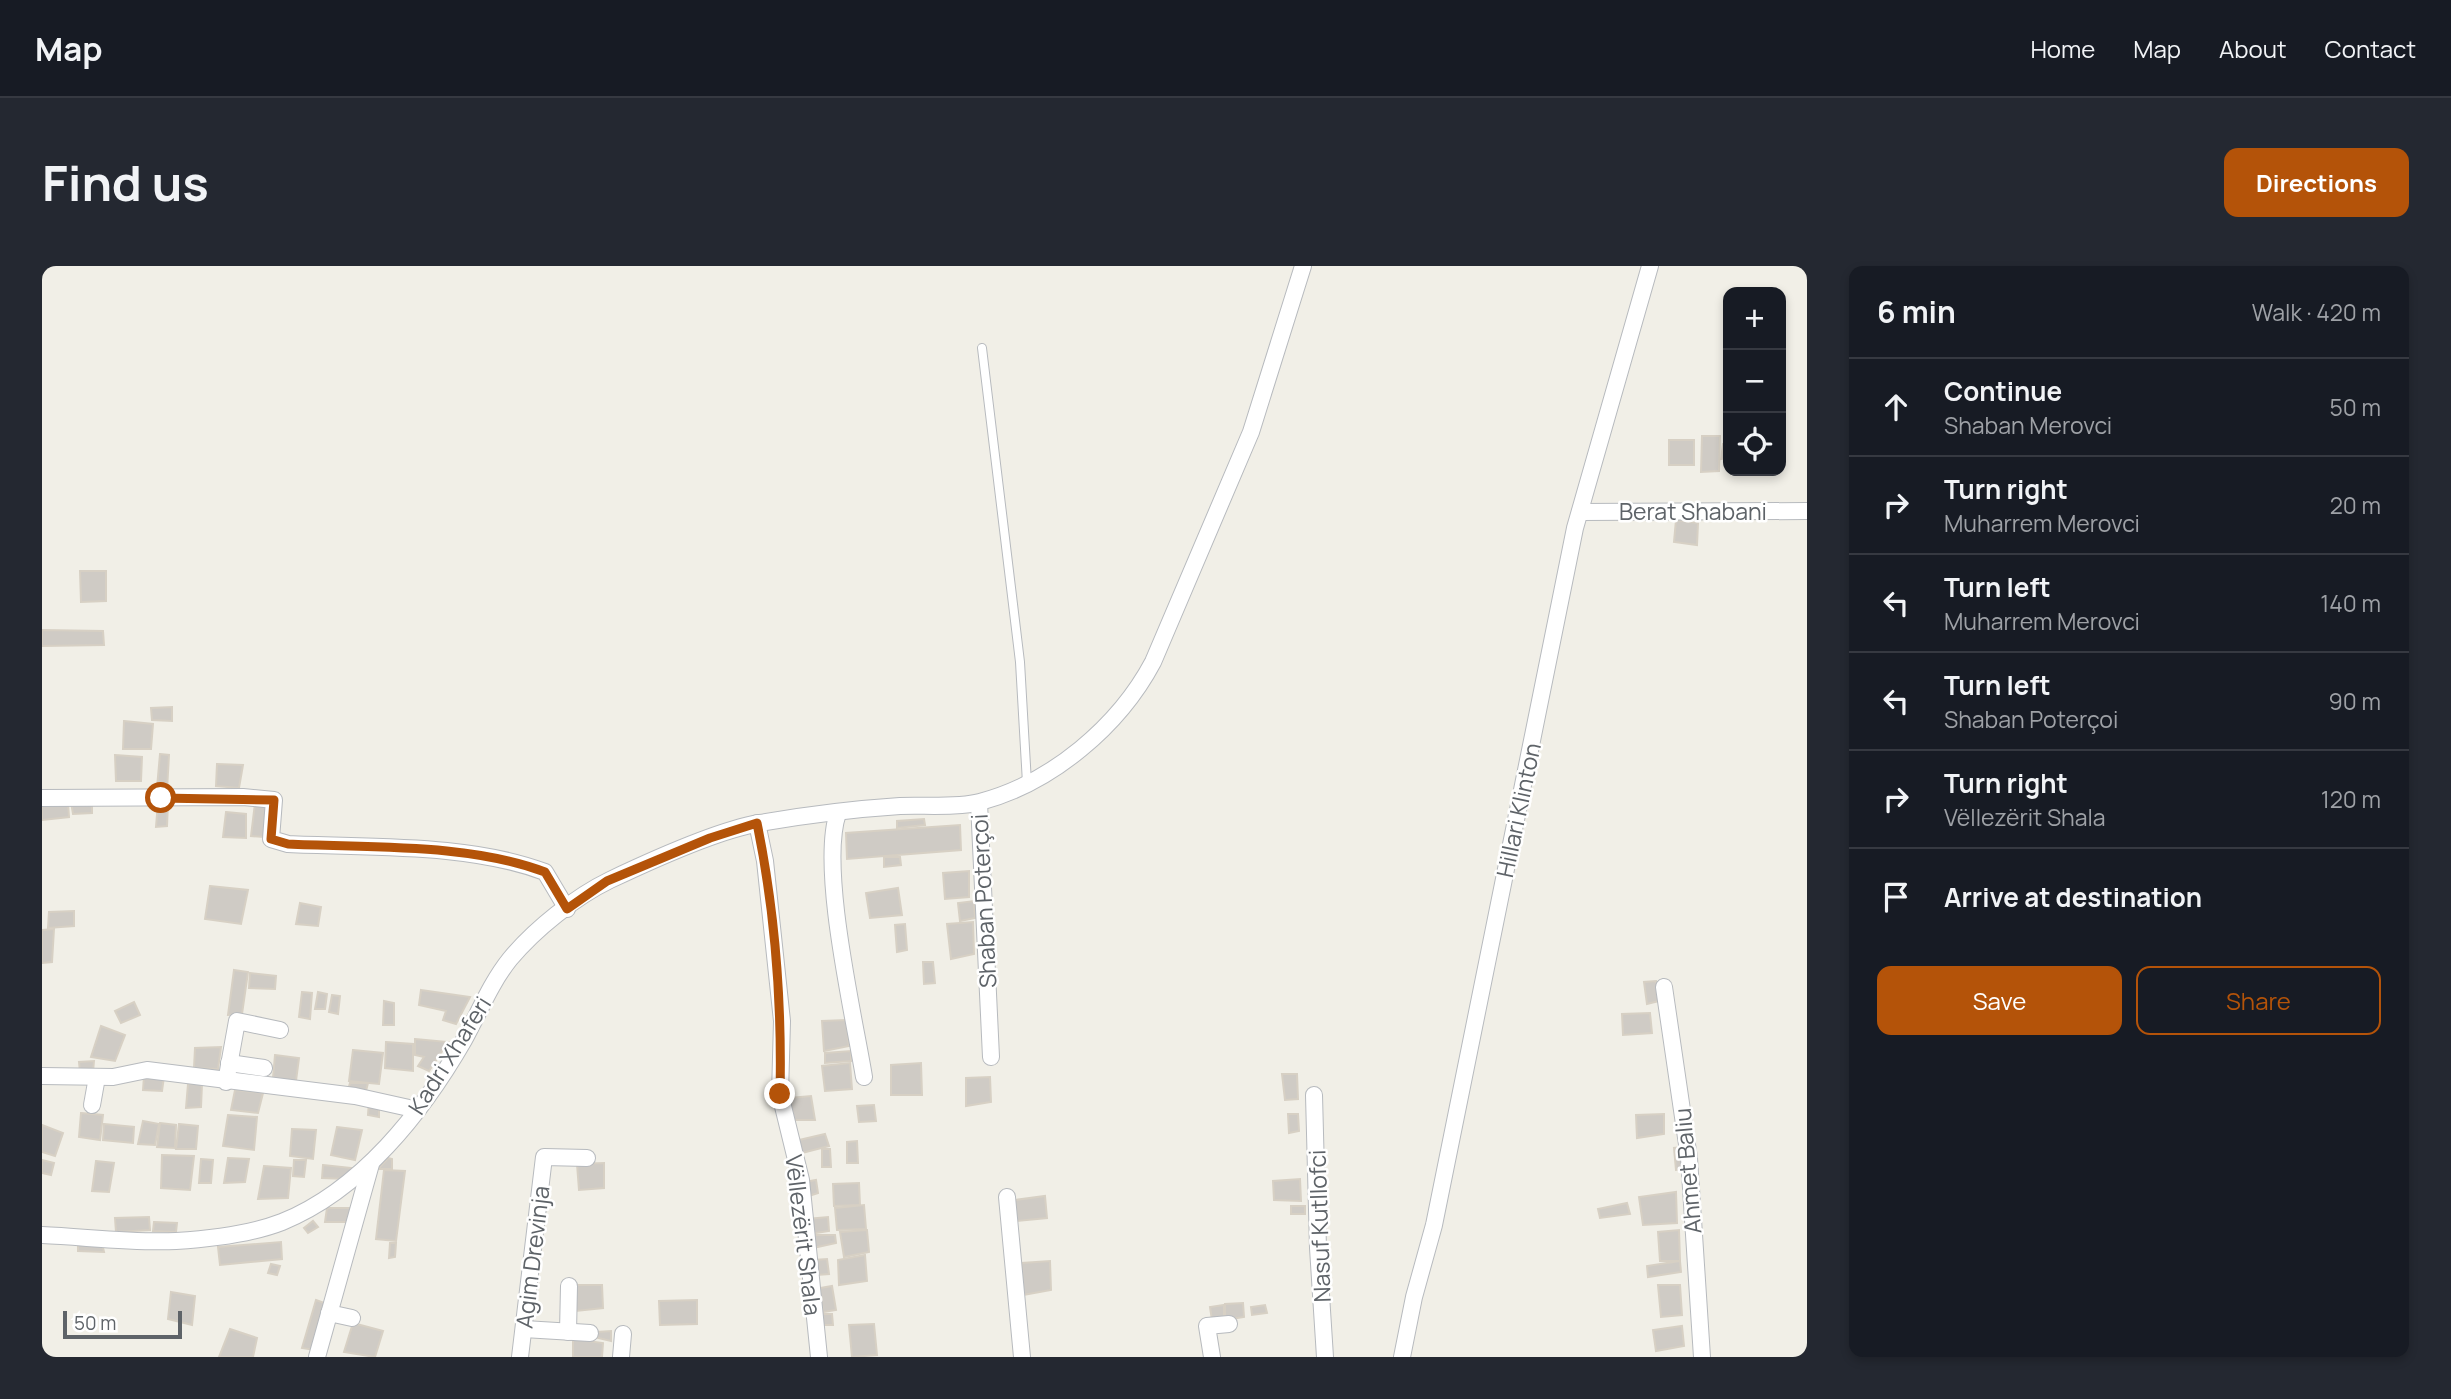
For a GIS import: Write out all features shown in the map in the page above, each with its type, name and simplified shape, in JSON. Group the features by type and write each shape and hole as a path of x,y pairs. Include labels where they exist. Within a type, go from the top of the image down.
{"street":[{"path":"979,803 1057,767 1090,741 1137,693 1153,662 1251,432 1303,266"},
{"name":"Hillari Klinton","path":"1402,1357 1414,1297 1434,1225 1457,1102 1580,512 1650,266"},
{"name":"Berat Shabani","path":"1580,512 1807,511"},
{"path":"42,798 243,797 274,800 271,839 288,844 419,850 506,859 545,872 567,909"},
{"name":"Shaban Poterçoi","path":"567,909 607,881 710,838 757,823 874,808 979,803 991,1056"},
{"path":"838,813 833,828 835,887 864,1077"},
{"name":"Vëllezërit Shala","path":"757,823 765,861 782,1021 780,1094 801,1180 820,1357"},
{"name":"Kadri Xhaferi","path":"42,1235 115,1241 177,1241 279,1224 312,1208 356,1177 418,1110 511,958 567,909"},
{"name":"Ahmet Baliu","path":"1664,987 1689,1158 1702,1357"},
{"path":"226,1082 237,1021 280,1030"},
{"path":"229,1063 264,1068"},
{"path":"42,1076 97,1077 147,1070 226,1082 355,1096 418,1110"},
{"path":"92,1105 97,1077"},
{"name":"Nasuf Kutllofci","path":"1314,1095 1318,1248 1325,1357"},
{"name":"Agim Drevinja","path":"520,1357 544,1157 587,1158"},
{"path":"317,1357 372,1160"},
{"path":"1007,1197 1022,1357"},
{"path":"568,1332 569,1286"},
{"path":"329,1313 352,1318"},
{"path":"1212,1357 1207,1326 1229,1324"},
{"path":"524,1329 590,1333"},
{"path":"621,1357 623,1335"}],"lane":[{"path":"982,348 1020,663 1027,783"}],"building":[{"path":"1702,436 1720,436 1719,471 1701,472"},
{"path":"1669,440 1694,440 1694,465 1669,465"},
{"path":"1676,520 1698,523 1697,545 1674,542"},
{"path":"80,571 106,571 106,601 81,602"},
{"path":"42,630 103,631 104,645 42,646"},
{"path":"172,707 172,721 152,720 151,708"},
{"path":"124,721 153,724 151,749 123,749"},
{"path":"160,754 169,755 167,790 157,788"},
{"path":"115,755 142,757 141,781 116,781"},
{"path":"217,764 243,765 239,788 216,786"},
{"path":"71,802 92,802 92,813 73,814"},
{"path":"158,802 168,803 167,826 156,827"},
{"path":"68,803 69,817 42,820 42,805"},
{"path":"255,803 268,804 264,837 251,836"},
{"path":"226,812 246,814 246,838 223,837"},
{"path":"924,819 925,825 897,828 897,821"},
{"path":"960,825 961,850 847,859 846,833"},
{"path":"884,857 900,857 901,865 884,867"},
{"path":"969,871 969,897 945,899 943,873"},
{"path":"210,886 248,890 241,924 205,919"},
{"path":"898,888 902,915 870,918 866,893"},
{"path":"974,901 975,918 960,921 958,903"},
{"path":"300,903 321,907 318,926 296,924"},
{"path":"74,911 74,926 48,928 49,912"},
{"path":"973,922 974,954 951,959 947,924"},
{"path":"905,924 907,950 897,952 895,925"},
{"path":"54,929 52,962 42,963 42,930"},
{"path":"923,962 933,962 935,983 924,984"},
{"path":"234,970 248,972 242,1014 228,1015"},
{"path":"250,973 276,976 275,989 249,988"},
{"path":"1656,981 1659,1001 1647,1004 1644,982"},
{"path":"421,990 470,997 456,1024 443,1020 446,1011 419,1005"},
{"path":"302,992 312,993 310,1019 299,1017"},
{"path":"318,992 327,994 325,1009 315,1009"},
{"path":"332,995 340,996 338,1014 329,1012"},
{"path":"384,1001 394,1003 394,1025 383,1025"},
{"path":"134,1002 140,1015 121,1023 115,1011"},
{"path":"1650,1013 1652,1033 1623,1035 1622,1014"},
{"path":"846,1020 849,1046 824,1051 822,1021"},
{"path":"101,1026 125,1035 115,1061 91,1057"},
{"path":"415,1039 448,1042 429,1071 418,1066 424,1057 415,1055"},
{"path":"386,1042 413,1044 413,1071 385,1068"},
{"path":"221,1047 218,1069 194,1068 195,1048"},
{"path":"353,1050 383,1053 379,1084 349,1081"},
{"path":"851,1051 851,1061 825,1063 825,1053"},
{"path":"275,1055 299,1058 296,1081 273,1078"},
{"path":"94,1061 93,1072 80,1072 79,1062"},
{"path":"850,1063 852,1089 825,1091 822,1066"},
{"path":"921,1063 922,1095 891,1095 891,1065"},
{"path":"1282,1074 1297,1074 1298,1099 1285,1100"},
{"path":"144,1076 164,1077 162,1091 143,1090"},
{"path":"990,1077 991,1102 966,1106 966,1078"},
{"path":"350,1083 368,1083 366,1091 348,1090"},
{"path":"188,1084 202,1084 201,1107 186,1108"},
{"path":"235,1090 263,1093 258,1113 231,1110"},
{"path":"811,1096 815,1120 794,1120 790,1098"},
{"path":"369,1101 379,1103 379,1117 368,1115"},
{"path":"874,1105 876,1121 859,1122 857,1106"},
{"path":"81,1113 103,1115 100,1140 79,1137"},
{"path":"1288,1114 1298,1114 1299,1131 1289,1133"},
{"path":"1664,1114 1664,1134 1637,1138 1636,1115"},
{"path":"228,1115 257,1117 254,1150 223,1146"},
{"path":"143,1121 159,1124 155,1145 138,1144"},
{"path":"160,1123 176,1125 175,1148 157,1147"},
{"path":"104,1124 134,1127 133,1143 103,1140"},
{"path":"179,1124 198,1126 196,1149 176,1149"},
{"path":"42,1125 63,1133 55,1156 42,1152"},
{"path":"337,1127 362,1130 355,1160 331,1155"},
{"path":"292,1129 316,1130 313,1159 290,1156"},
{"path":"825,1134 829,1146 802,1153 799,1140"},
{"path":"857,1141 858,1163 847,1163 847,1142"},
{"path":"1683,1147 1686,1169 1676,1170 1674,1148"},
{"path":"822,1149 830,1149 831,1167 822,1167"},
{"path":"162,1155 194,1156 190,1190 161,1188"},
{"path":"228,1158 249,1159 245,1182 224,1183"},
{"path":"388,1158 392,1159 392,1169 378,1169"},
{"path":"201,1159 213,1160 211,1183 199,1183"},
{"path":"42,1160 54,1163 51,1175 42,1173"},
{"path":"294,1160 306,1160 304,1177 293,1176"},
{"path":"96,1161 114,1163 109,1192 92,1191"},
{"path":"604,1163 604,1188 579,1190 577,1164"},
{"path":"323,1165 352,1168 348,1179 322,1178"},
{"path":"264,1166 291,1168 288,1198 258,1199"},
{"path":"384,1170 405,1171 396,1241 376,1239"},
{"path":"1300,1179 1301,1201 1274,1200 1273,1181"},
{"path":"816,1180 818,1193 806,1197 804,1182"},
{"path":"859,1183 860,1205 834,1206 833,1184"},
{"path":"1676,1192 1677,1223 1643,1225 1639,1197"},
{"path":"1045,1196 1047,1218 1017,1221 1015,1200"},
{"path":"1627,1203 1630,1214 1600,1218 1598,1209"},
{"path":"864,1205 866,1229 837,1230 835,1208"},
{"path":"1291,1206 1305,1206 1305,1214 1291,1214"},
{"path":"327,1208 350,1208 350,1222 325,1222"},
{"path":"149,1217 150,1230 116,1232 115,1218"},
{"path":"828,1217 829,1231 809,1234 807,1219"},
{"path":"313,1221 318,1227 308,1233 304,1228"},
{"path":"154,1222 177,1223 176,1232 153,1231"},
{"path":"867,1230 869,1252 844,1257 840,1232"},
{"path":"1679,1230 1680,1261 1660,1261 1658,1232"},
{"path":"811,1235 835,1235 836,1243 813,1248"},
{"path":"281,1242 282,1259 220,1265 218,1247"},
{"path":"102,1243 104,1252 78,1251 78,1244"},
{"path":"390,1243 396,1243 395,1257 389,1258"},
{"path":"865,1255 867,1281 839,1285 838,1260"},
{"path":"827,1259 829,1274 817,1275 814,1260"},
{"path":"1050,1261 1051,1290 1023,1295 1022,1263"},
{"path":"1680,1261 1681,1272 1648,1277 1647,1266"},
{"path":"271,1264 280,1266 277,1275 268,1273"},
{"path":"574,1285 602,1285 603,1308 576,1311"},
{"path":"1658,1285 1680,1285 1682,1315 1661,1317"},
{"path":"832,1286 836,1310 823,1312 820,1288"},
{"path":"171,1292 195,1296 192,1325 168,1319"},
{"path":"316,1300 330,1305 314,1350 302,1348"},
{"path":"697,1300 697,1324 660,1325 659,1301"},
{"path":"1243,1303 1244,1317 1225,1320 1225,1304"},
{"path":"1224,1305 1224,1318 1212,1320 1210,1307"},
{"path":"1265,1305 1267,1313 1252,1315 1251,1307"},
{"path":"821,1314 832,1314 833,1325 821,1325"},
{"path":"353,1323 383,1331 375,1357 344,1352"},
{"path":"874,1324 877,1355 852,1357 849,1325"},
{"path":"1682,1326 1684,1346 1656,1351 1653,1330"},
{"path":"230,1329 257,1338 253,1357 219,1357"},
{"path":"611,1331 611,1341 598,1338 597,1332"},
{"path":"573,1339 603,1343 602,1357 573,1357"}],"route":[{"path":"161,798 243,797 274,800 271,839 288,844 419,850 506,859 545,872 567,909 607,881 710,838 757,823 765,861 782,1021 780,1094"}]}
